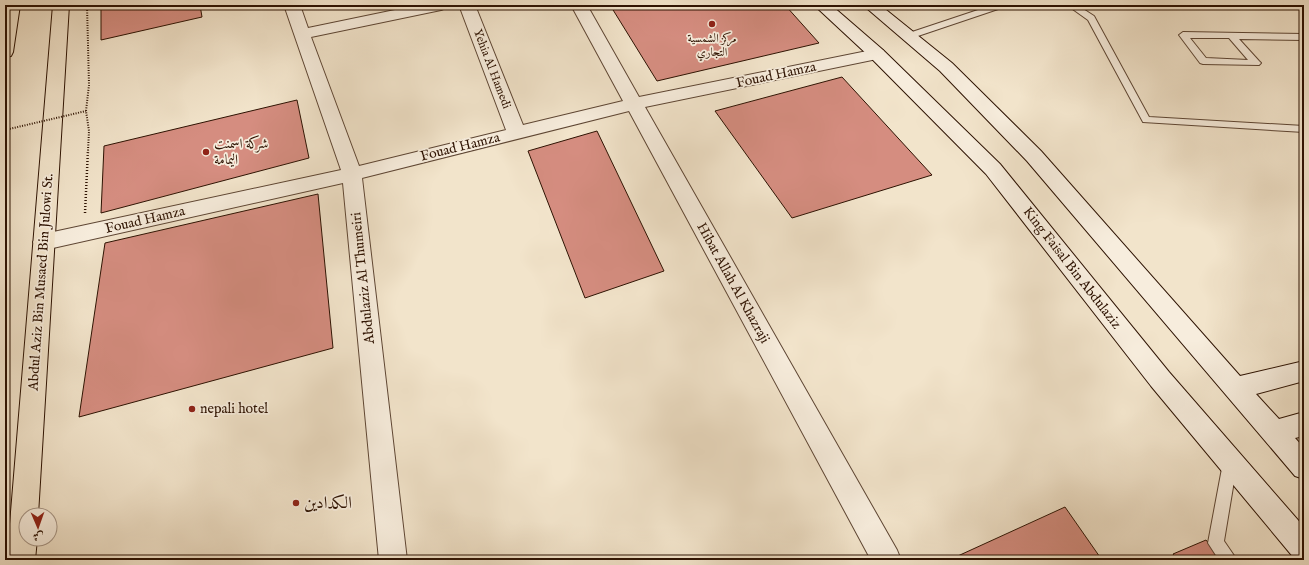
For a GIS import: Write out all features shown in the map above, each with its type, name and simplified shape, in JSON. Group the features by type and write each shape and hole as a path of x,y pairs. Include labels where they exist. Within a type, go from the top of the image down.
{"main road":[{"name":"Abdul Aziz Bin Musaed Bin Julowi St.","path":"21,560 61,5"},
{"path":"5,52 10,7"}],"street":[{"name":"Abdulaziz Al Thumeiri","path":"292,5 352,174 393,560"},
{"path":"302,34 441,5"},
{"name":"Yehia Al Hamedi","path":"467,5 516,134"},
{"name":"Hibat Allah Al Khazraji","path":"579,5 887,560"},
{"name":"King Faisal Bin Abdulaziz","path":"822,5 893,45 946,67 1034,156 1304,466"},
{"name":"King Faisal Bin Abdulaziz","path":"871,5 893,45 1160,379 1304,548"},
{"name":"Fouad Hamza","path":"44,242 352,174 634,104 893,45"},
{"path":"1236,388 1304,371"},
{"path":"1274,432 1304,424"}],"lane":[{"path":"893,45 1001,5"},
{"path":"1071,5 1091,18 1146,120 1304,129"},
{"path":"1231,35 1256,63 1203,61 1184,35 1231,35 1304,37"},
{"path":"1229,560 1216,543 1230,463"}],"path":[{"path":"84,233 89,131 86,111 89,85 87,5"},
{"path":"5,130 86,111"}],"building":[{"path":"200,5 202,17 101,40 101,6"},
{"name":"مركز الشمسية التجاري","path":"610,5 785,5 819,43 657,81"},
{"path":"842,77 932,175 792,218 715,111"},
{"name":"شركة اسمنت اليمامة","path":"297,100 309,158 101,213 104,146"},
{"path":"597,131 664,271 585,298 528,151"},
{"path":"318,194 333,348 79,417 105,243"},
{"path":"1065,507 1102,560 949,560"},
{"path":"1206,540 1222,560 1177,560 1173,554"}],"place":[{"name":"مركز الشمسية التجاري","path":"712,24"},
{"name":"شركة اسمنت اليمامة","path":"206,152"},
{"name":"nepali hotel","path":"192,409"},
{"name":"الكدادين","path":"296,503"}]}
